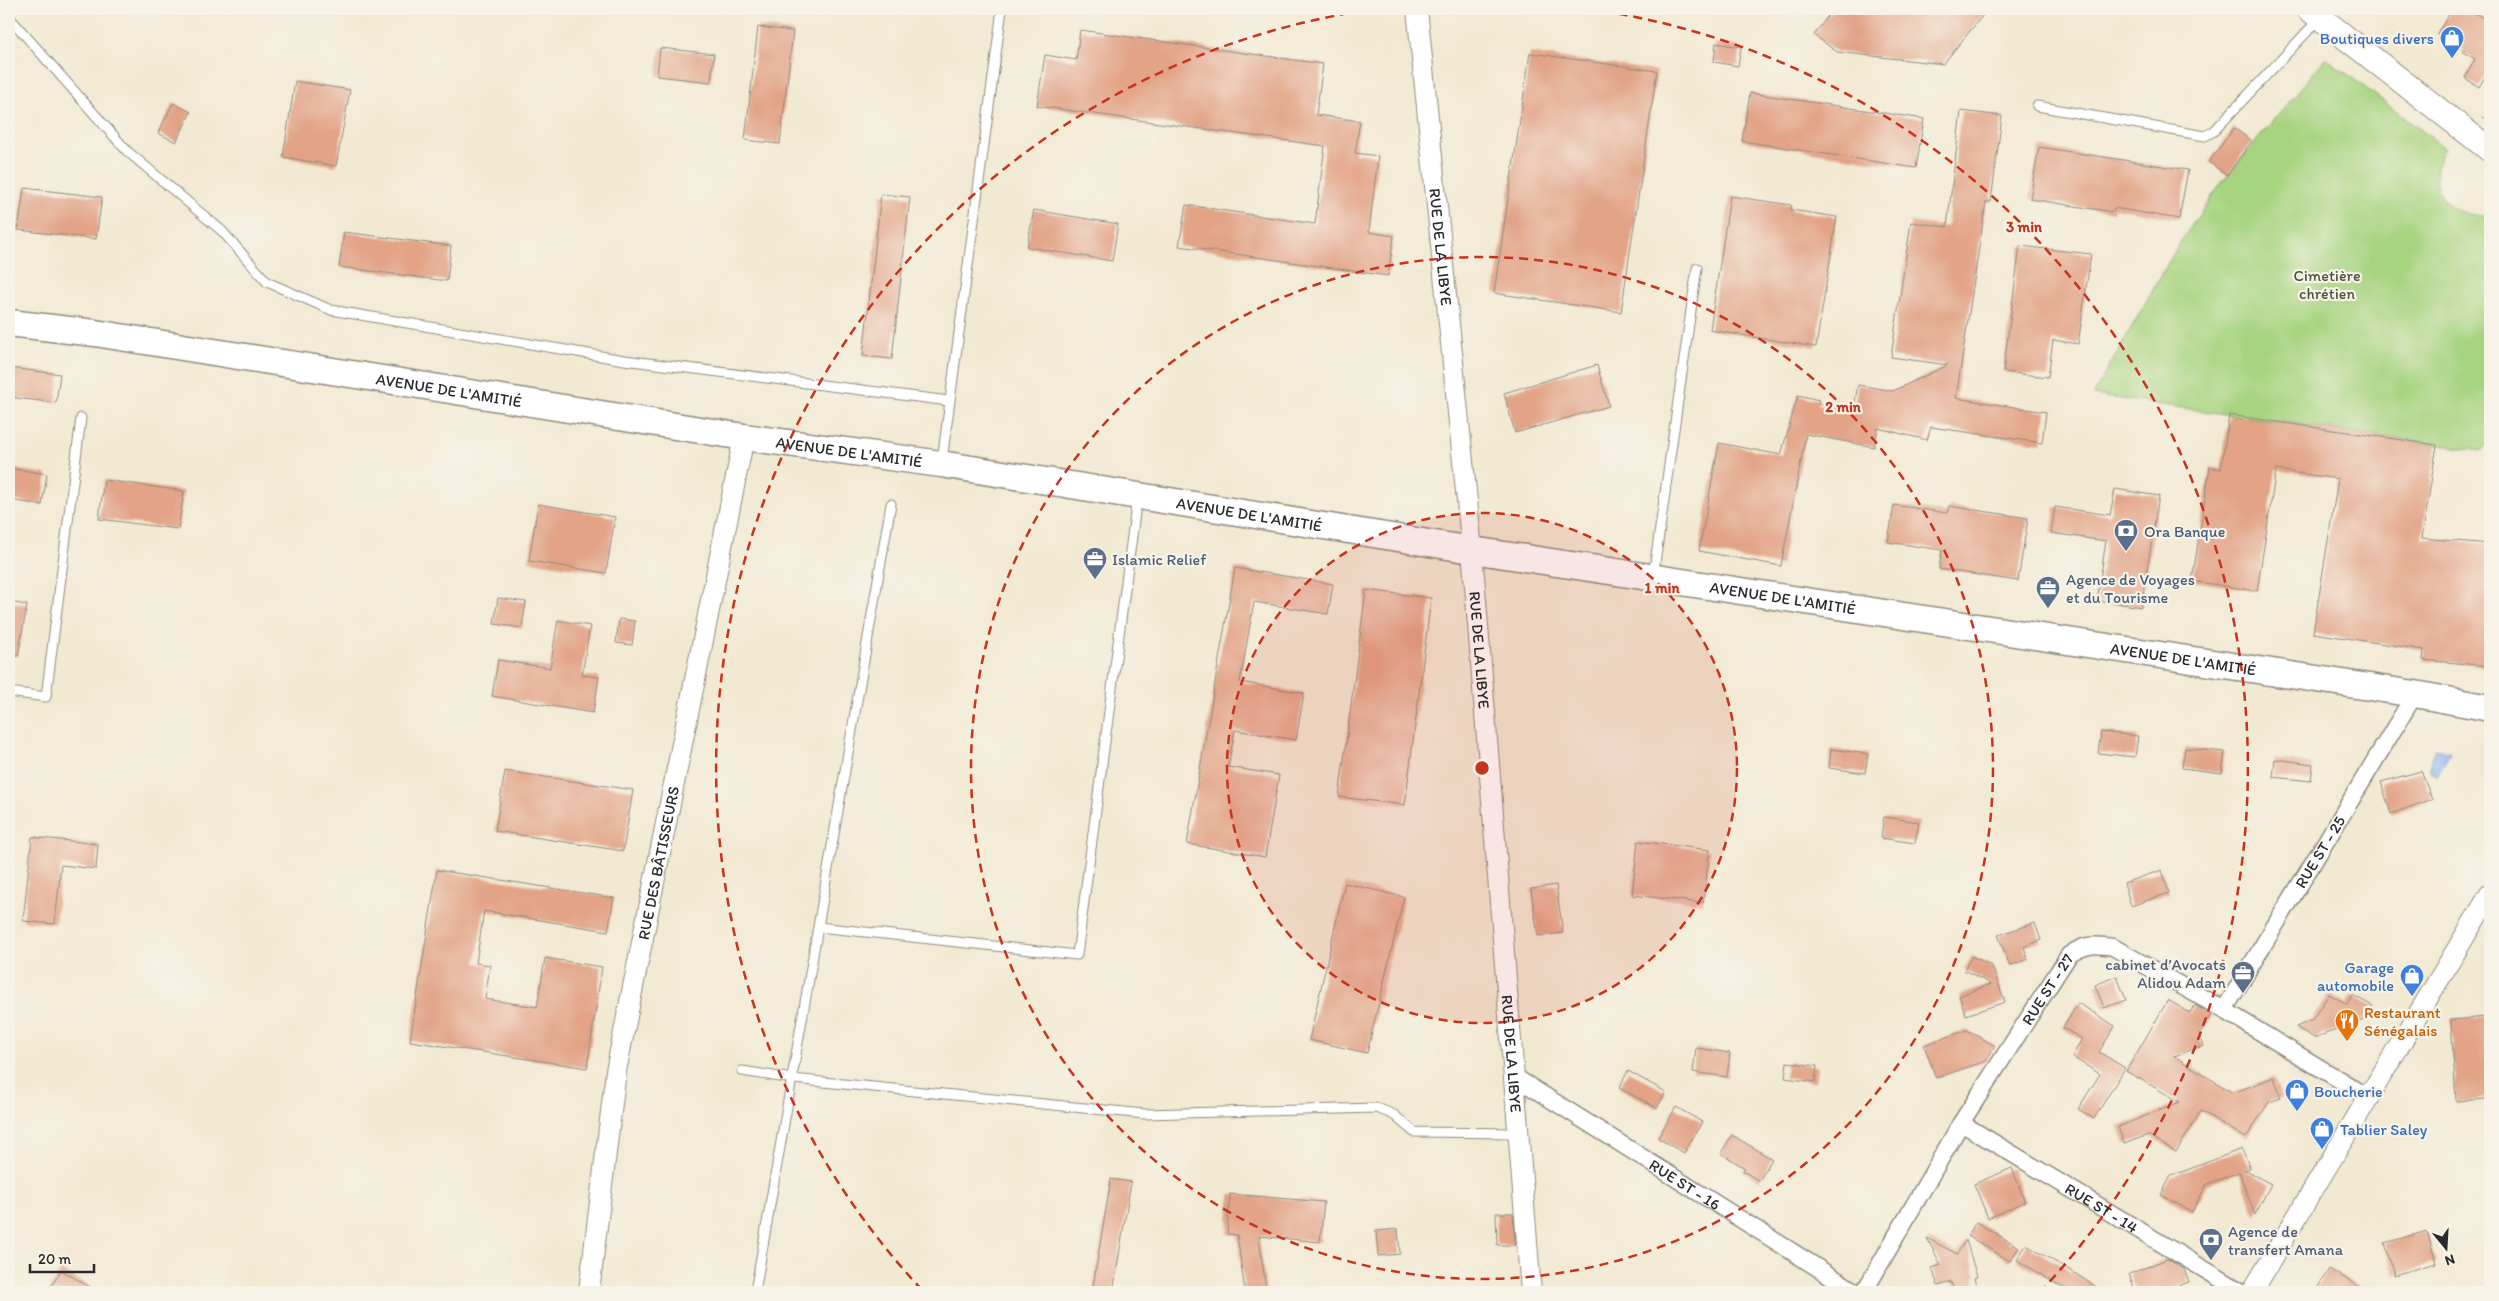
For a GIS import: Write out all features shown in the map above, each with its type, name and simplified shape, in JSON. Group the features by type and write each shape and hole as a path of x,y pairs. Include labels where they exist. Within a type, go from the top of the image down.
{"main road":[{"path":"2315,13 2490,150"},
{"name":"AVENUE DE L'AMITIÉ","path":"9,323 95,333 744,437 941,464 1472,550 1653,576 2414,694 2490,708"}],"street":[{"name":"RUE DE LA LIBYE","path":"1417,9 1472,550 1531,1292"},
{"name":"RUE DES BÂTISSEURS","path":"590,1292 616,1071 744,437"},
{"name":"RUE ST - 25","path":"2224,1010 2414,694"},
{"path":"2252,1292 2490,894"},
{"name":"RUE ST - 27","path":"1864,1292 1961,1123 2069,955 2081,947 2094,944 2113,947 2224,1010 2368,1097"},
{"name":"RUE ST - 16","path":"1515,1076 1856,1292"},
{"name":"RUE ST - 14","path":"1961,1123 2242,1292"}],"lane":[{"path":"941,464 1002,9"},
{"path":"2037,106 2205,136 2214,131 2315,13"},
{"path":"9,17 127,151 222,231 267,282 331,310 624,360 950,401"},
{"path":"1653,576 1697,268"},
{"path":"9,692 46,697 81,418"},
{"path":"819,927 1077,955 1137,495"},
{"path":"754,1292 892,504"},
{"path":"742,1072 792,1079 1144,1114 1377,1108 1394,1115 1414,1132 1517,1133"}],"green space":[{"name":"Cimetière chrétien","path":"2326,58 2445,148 2436,175 2438,187 2443,198 2451,206 2462,212 2475,215 2490,214 2490,440 2482,451 2093,395 2179,244 2223,181"}],"water":[{"path":"2436,748 2451,752 2436,776 2428,769"}],"building":[{"path":"1833,9 1988,9 1943,64 1837,52 1814,35"},
{"path":"2452,9 2468,9 2490,22 2490,68 2479,87 2465,78 2475,59 2463,52 2465,50 2437,34"},
{"path":"758,27 793,31 780,144 745,140"},
{"path":"1080,30 1323,64 1316,115 1360,121 1355,153 1378,156 1369,232 1394,236 1388,276 1179,246 1186,205 1315,224 1325,146 1037,106 1045,55 1076,60"},
{"path":"1716,43 1741,47 1738,66 1714,62"},
{"path":"660,48 714,54 711,82 657,76"},
{"path":"1530,53 1657,71 1621,312 1494,293"},
{"path":"295,81 350,90 336,166 283,157"},
{"path":"1750,93 1924,119 1916,168 1742,141"},
{"path":"173,103 191,112 176,142 158,133"},
{"path":"1961,111 2002,116 1991,202 1986,202 1956,398 2046,412 2042,443 1931,427 1927,440 1878,428 1874,447 1806,434 1781,566 1699,551 1719,443 1781,455 1798,395 1819,400 1818,404 1853,412 1858,385 1893,391 1948,365 1891,357 1911,222 1947,227"},
{"path":"2234,128 2252,141 2227,175 2209,162"},
{"path":"2039,147 2188,170 2179,219 2114,208 2113,212 2030,199"},
{"path":"24,188 102,197 96,239 18,230"},
{"path":"881,194 910,197 892,359 863,356"},
{"path":"1730,196 1791,205 1791,210 1837,217 1816,347 1710,330"},
{"path":"1034,210 1118,224 1112,261 1027,247"},
{"path":"344,232 451,246 447,281 339,267"},
{"path":"2020,246 2091,254 2078,344 2053,340 2048,377 2003,372"},
{"path":"1597,365 1609,406 1515,433 1504,393"},
{"path":"9,368 60,374 56,403 9,397"},
{"path":"2229,415 2437,445 2422,538 2490,544 2490,666 2423,660 2424,650 2313,633 2338,479 2276,470 2257,591 2192,581 2210,467 2221,469"},
{"path":"9,468 47,474 42,505 9,500"},
{"path":"104,480 184,491 178,529 99,519"},
{"path":"2115,489 2159,496 2141,607 2097,600 2106,541 2051,533 2055,507 2110,515"},
{"path":"538,504 615,517 606,573 529,561"},
{"path":"1894,505 1947,513 1949,506 2028,518 2018,581 1939,569 1942,550 1888,542"},
{"path":"1235,568 1333,584 1328,614 1254,602 1240,682 1304,693 1296,740 1235,730 1228,767 1279,775 1265,857 1187,844"},
{"path":"1366,590 1431,598 1405,805 1339,797"},
{"path":"498,598 526,602 522,628 494,624"},
{"path":"9,602 27,605 18,656 9,656"},
{"path":"619,619 635,621 632,645 616,643"},
{"path":"558,620 590,626 582,675 599,677 593,713 492,696 498,660 550,668"},
{"path":"2101,732 2138,736 2135,757 2098,753"},
{"path":"2185,748 2225,752 2222,773 2182,768"},
{"path":"1831,749 1868,754 1865,773 1829,768"},
{"path":"2275,759 2313,764 2311,781 2273,777"},
{"path":"505,771 633,790 623,851 495,831"},
{"path":"2421,771 2432,799 2391,814 2381,782"},
{"path":"1884,817 1919,822 1915,843 1881,838"},
{"path":"32,837 98,844 96,869 61,865 55,924 23,921"},
{"path":"1638,841 1710,850 1703,903 1632,895"},
{"path":"437,870 614,898 608,931 484,911 476,963 490,965 485,999 537,1007 545,958 602,967 587,1068 410,1041"},
{"path":"2162,870 2169,893 2131,906 2124,883"},
{"path":"1345,883 1404,897 1367,1053 1309,1040"},
{"path":"1556,885 1563,933 1538,936 1531,889"},
{"path":"2035,923 2041,940 2024,947 2028,959 2010,966 1998,935"},
{"path":"1972,956 1992,966 2005,1002 1966,1015 1959,996 1991,984 1964,970"},
{"path":"2117,976 2126,1000 2104,1008 2095,985"},
{"path":"2329,994 2347,1004 2352,995 2373,1006 2364,1020 2314,1038 2296,1027 2312,1020"},
{"path":"2168,1000 2190,1013 2195,1005 2212,1015 2199,1035 2203,1046 2174,1056 2233,1093 2274,1077 2281,1098 2269,1102 2246,1138 2201,1111 2176,1152 2148,1135 2124,1144 2118,1127 2180,1102 2126,1071"},
{"path":"2078,1003 2115,1026 2099,1052 2125,1068 2094,1119 2078,1109 2100,1074 2072,1057 2082,1039 2063,1028"},
{"path":"2487,1017 2490,1099 2456,1101 2451,1020"},
{"path":"1967,1030 1995,1046 1986,1061 1936,1078 1924,1045"},
{"path":"1696,1048 1730,1053 1727,1077 1693,1072"},
{"path":"1787,1062 1817,1066 1815,1082 1785,1078"},
{"path":"1628,1071 1666,1092 1657,1108 1619,1088"},
{"path":"1676,1107 1702,1122 1684,1153 1658,1138"},
{"path":"1732,1135 1772,1159 1759,1181 1743,1171 1745,1168 1721,1153"},
{"path":"2242,1149 2250,1168 2244,1170 2271,1184 2255,1215 2239,1172 2207,1184 2192,1212 2161,1195 2171,1176"},
{"path":"2012,1168 2025,1202 1988,1218 1974,1184"},
{"path":"1111,1179 1131,1182 1113,1292 1092,1292"},
{"path":"1230,1194 1324,1202 1320,1242 1259,1236 1266,1290 1245,1292 1237,1235 1227,1234"},
{"path":"1496,1213 1513,1213 1515,1245 1497,1245"},
{"path":"1976,1222 2019,1247 2010,1261 1968,1236"},
{"path":"1398,1229 1400,1254 1378,1256 1376,1231"},
{"path":"2427,1231 2436,1263 2394,1275 2385,1243"},
{"path":"1927,1238 1957,1254 1966,1240 1977,1277 1974,1278 1977,1289 1955,1292 1951,1282 1938,1286 1932,1268 1941,1265"},
{"path":"2026,1245 2104,1292 2070,1292 2058,1285 2017,1260"},
{"path":"2167,1259 2184,1269 2189,1282 2161,1292 2136,1292 2129,1274"},
{"path":"2329,1269 2369,1292 2315,1292"},
{"path":"61,1270 99,1292 48,1292"}],"place":[{"name":"Boutiques divers","path":"2452,59"},
{"name":"Ora Banque","path":"2126,552"},
{"name":"Islamic Relief","path":"1095,580"},
{"name":"Agence de Voyages et du Tourisme","path":"2048,609"},
{"name":"cabinet d’Avocats Alidou Adam","path":"2243,994"},
{"name":"Garage automobile","path":"2412,997"},
{"name":"Restaurant Sénégalais","path":"2347,1042"},
{"name":"Boucherie","path":"2297,1112"},
{"name":"Tablier Saley","path":"2322,1150"},
{"name":"Agence de transfert Amana","path":"2211,1261"}]}
